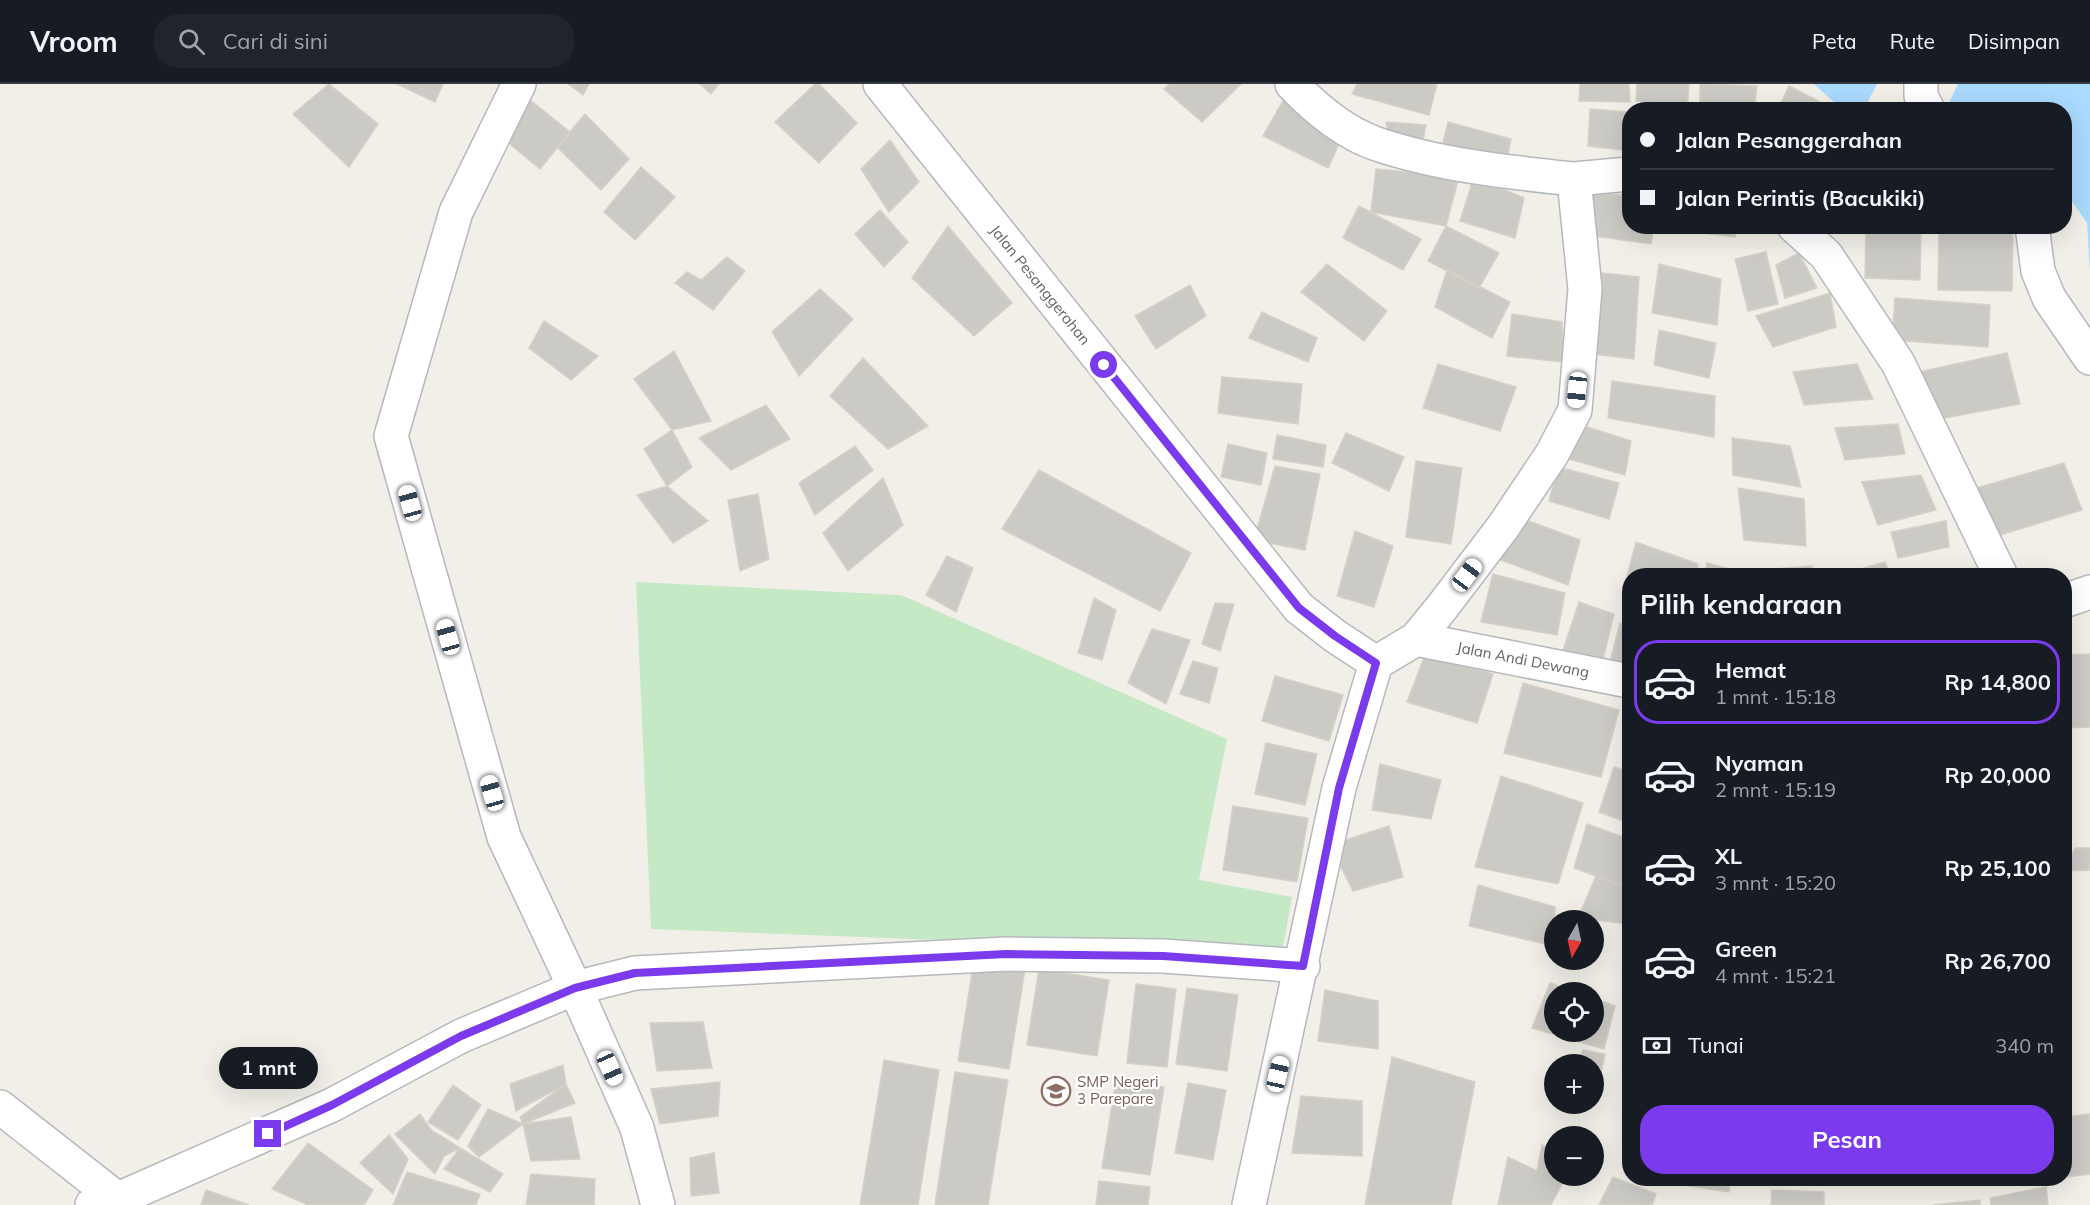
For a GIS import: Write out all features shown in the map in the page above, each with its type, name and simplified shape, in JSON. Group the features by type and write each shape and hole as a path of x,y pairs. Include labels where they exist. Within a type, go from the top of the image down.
{"street":[{"path":"519,84 456,212 391,436 504,837 575,988 637,1128 658,1205"},
{"name":"Jalan Pesanggerahan","path":"880,84 1299,608 1335,636 1376,663"},
{"path":"1292,84 1313,107 1373,142 1438,159 1513,172 1574,179 1622,175"},
{"path":"1921,84 1921,96 1924,102"},
{"path":"1249,1205 1303,966 1339,788 1376,663 1416,639 1503,528 1552,454 1575,410 1586,289 1574,179"},
{"path":"1803,234 1826,255 1898,363 1997,568"},
{"path":"2033,234 2038,271 2049,298 2090,358"},
{"path":"2072,598 2090,592"},
{"name":"Jalan Andi Dewang","path":"1416,639 1622,680"},
{"path":"0,1107 112,1203 332,1105 461,1036 575,988 646,972 1006,954 1163,956 1303,966"}],"green space":[{"path":"636,582 901,595 1227,739 1199,880 1292,897 1282,953 651,929"}],"water":[{"path":"1814,84 1877,84 1868,102 1834,102"},
{"path":"1958,84 2090,84 2090,273 2087,223 2072,201 2072,102 1949,102"}],"building":[{"path":"329,84 378,124 349,167 293,114"},
{"path":"397,84 443,84 435,102"},
{"path":"568,84 589,84 583,95"},
{"path":"700,84 719,84 711,94"},
{"path":"815,84 819,84 857,123 819,163 775,122"},
{"path":"1169,84 1241,84 1202,122 1164,89"},
{"path":"1357,84 1437,84 1429,115 1352,94"},
{"path":"1580,84 1629,84 1630,102 1579,101"},
{"path":"1637,84 1689,84 1688,102 1636,101"},
{"path":"1700,84 1757,86 1755,102 1700,102"},
{"path":"1789,86 1820,102 1782,102"},
{"path":"524,95 570,132 540,169 500,136"},
{"path":"1284,99 1344,133 1328,168 1263,136"},
{"path":"1590,109 1622,111 1622,150 1588,146"},
{"path":"585,114 629,159 601,190 557,147"},
{"path":"1386,122 1426,125 1422,145 1389,137"},
{"path":"1448,122 1511,139 1505,168 1441,151"},
{"path":"890,140 919,182 889,212 861,169"},
{"path":"641,167 675,197 635,240 604,212"},
{"path":"1376,169 1459,177 1446,226 1371,212"},
{"path":"1474,177 1524,198 1515,238 1460,221"},
{"path":"1594,192 1622,195 1622,234 1653,234 1651,244 1588,235"},
{"path":"1359,206 1421,239 1403,270 1343,238"},
{"path":"880,210 908,242 884,267 855,234"},
{"path":"948,226 1012,303 974,336 912,278"},
{"path":"1446,226 1499,253 1479,288 1428,261"},
{"path":"1711,234 1736,234 1735,237"},
{"path":"1866,234 1921,234 1920,280 1865,278"},
{"path":"1939,234 2013,234 2012,291 1938,290"},
{"path":"1766,252 1778,304 1748,311 1735,259"},
{"path":"1799,253 1817,288 1785,298 1776,265"},
{"path":"727,257 745,271 713,310 675,283 687,272 701,280"},
{"path":"1327,264 1387,311 1364,341 1301,292"},
{"path":"1659,264 1721,279 1717,325 1652,313"},
{"path":"1447,270 1510,302 1492,338 1435,307"},
{"path":"1602,273 1639,277 1634,359 1593,354"},
{"path":"1190,285 1206,316 1156,349 1135,316"},
{"path":"820,289 853,319 799,376 772,332"},
{"path":"1830,293 1836,327 1773,347 1756,316"},
{"path":"1895,298 1990,305 1988,347 1892,340"},
{"path":"1262,312 1317,338 1308,362 1249,338"},
{"path":"1512,314 1562,322 1563,362 1507,356"},
{"path":"544,321 598,356 571,380 529,348"},
{"path":"1659,330 1716,343 1709,378 1654,365"},
{"path":"674,351 711,421 672,430 634,379"},
{"path":"2007,353 2020,404 1935,420 1914,373"},
{"path":"863,358 928,426 888,449 830,396"},
{"path":"1438,364 1516,387 1500,431 1423,408"},
{"path":"1857,364 1873,399 1804,405 1793,372"},
{"path":"1222,377 1302,384 1298,424 1218,413"},
{"path":"1612,381 1715,396 1714,437 1608,418"},
{"path":"766,405 790,439 731,470 699,438"},
{"path":"1575,423 1631,441 1625,475 1566,458"},
{"path":"1898,424 1905,454 1845,460 1835,428"},
{"path":"672,430 692,467 667,486 644,449"},
{"path":"1346,433 1404,457 1389,491 1332,463"},
{"path":"1277,435 1326,445 1323,467 1273,459"},
{"path":"1732,438 1790,446 1801,487 1733,475"},
{"path":"1228,444 1267,453 1261,485 1221,477"},
{"path":"855,446 873,470 815,515 799,483"},
{"path":"1416,461 1462,468 1451,544 1406,537"},
{"path":"2064,463 2082,510 1987,539 1969,490"},
{"path":"1275,466 1320,474 1305,550 1254,540"},
{"path":"1558,467 1619,483 1609,519 1549,501"},
{"path":"1039,470 1191,553 1160,611 1002,529"},
{"path":"1921,475 1936,510 1878,525 1862,482"},
{"path":"883,478 903,525 848,571 823,533"},
{"path":"667,486 708,521 673,543 637,495"},
{"path":"1738,488 1804,499 1806,546 1744,540"},
{"path":"758,494 769,559 740,571 728,500"},
{"path":"1526,520 1580,540 1568,585 1498,559"},
{"path":"1946,521 1949,547 1898,558 1891,532"},
{"path":"1355,531 1393,546 1374,607 1337,596"},
{"path":"1636,542 1698,564 1697,568 1629,568"},
{"path":"947,556 973,568 956,612 926,595"},
{"path":"1885,562 1888,568 1864,568"},
{"path":"1707,563 1726,568 1706,568"},
{"path":"1812,566 1812,568 1788,568"},
{"path":"1493,574 1565,593 1557,635 1481,622"},
{"path":"1094,598 1116,610 1102,660 1078,653"},
{"path":"1579,602 1614,614 1601,668 1561,656"},
{"path":"1215,603 1234,604 1220,651 1202,644"},
{"path":"1620,623 1622,624 1622,669 1609,666"},
{"path":"1152,629 1190,640 1166,704 1128,683"},
{"path":"2090,654 2090,727 2072,728 2072,655"},
{"path":"1425,655 1493,674 1477,723 1407,702"},
{"path":"1193,661 1218,668 1209,703 1180,694"},
{"path":"1275,676 1343,695 1329,741 1262,721"},
{"path":"1523,683 1619,710 1601,777 1504,753"},
{"path":"1266,743 1317,754 1305,805 1255,794"},
{"path":"1380,764 1441,780 1431,819 1372,810"},
{"path":"1614,767 1622,770 1622,820 1599,812"},
{"path":"1501,776 1583,803 1558,884 1475,867"},
{"path":"1233,806 1308,818 1297,882 1223,870"},
{"path":"1587,824 1622,836 1622,885 1574,868"},
{"path":"1389,826 1403,877 1353,891 1330,845"},
{"path":"2075,848 2090,848 2090,870 2072,871 2072,855"},
{"path":"1596,876 1622,885 1622,923 1604,921 1604,910 1581,910"},
{"path":"1478,885 1555,907 1555,910 1544,910 1544,944 1469,926"},
{"path":"974,961 1025,969 1009,1069 958,1061"},
{"path":"1039,969 1109,980 1097,1056 1027,1045"},
{"path":"1136,984 1176,989 1167,1067 1127,1063"},
{"path":"1187,988 1238,995 1227,1071 1176,1064"},
{"path":"1325,990 1378,1001 1378,1049 1318,1041"},
{"path":"1544,998 1544,1032 1532,1028"},
{"path":"1604,1002 1615,1006 1604,1049 1580,1042 1604,1042"},
{"path":"703,1022 712,1068 657,1071 650,1023"},
{"path":"1583,1050 1605,1054 1604,1059 1604,1054 1581,1054"},
{"path":"1392,1057 1475,1082 1451,1205 1365,1205"},
{"path":"884,1060 939,1070 918,1205 860,1205"},
{"path":"563,1065 566,1084 516,1111 510,1084"},
{"path":"955,1072 1008,1080 988,1205 935,1205"},
{"path":"1116,1079 1164,1087 1150,1175 1102,1168"},
{"path":"720,1082 718,1116 660,1124 651,1089"},
{"path":"1188,1083 1226,1090 1213,1160 1175,1153"},
{"path":"566,1084 575,1103 523,1124 520,1117"},
{"path":"453,1085 481,1105 458,1140 428,1122"},
{"path":"1301,1096 1362,1101 1362,1156 1292,1153"},
{"path":"488,1109 523,1124 479,1157 468,1146"},
{"path":"420,1114 431,1130 460,1148 444,1156 435,1174 395,1134"},
{"path":"2090,1114 2090,1174 2072,1176 2072,1116"},
{"path":"571,1117 580,1159 531,1161 523,1124"},
{"path":"389,1135 408,1159 393,1194 360,1163"},
{"path":"308,1143 373,1190 364,1205 308,1205 272,1189"},
{"path":"1542,1145 1544,1146 1544,1186 1561,1186 1551,1205 1498,1205 1508,1157 1537,1171"},
{"path":"460,1148 503,1174 490,1192 444,1169"},
{"path":"714,1153 719,1193 691,1196 690,1158"},
{"path":"407,1172 480,1194 476,1205 393,1205"},
{"path":"531,1174 595,1179 594,1205 526,1205"},
{"path":"1613,1177 1622,1181 1622,1186 1636,1186 1656,1194 1652,1205 1599,1205"},
{"path":"1099,1181 1150,1187 1148,1205 1096,1205"},
{"path":"1688,1186 1729,1186 1729,1192"},
{"path":"2046,1187 2048,1205 1991,1205 1990,1198"},
{"path":"206,1190 249,1205 201,1205"},
{"path":"1772,1190 1824,1192 1824,1205 1771,1205"},
{"path":"1980,1200 1980,1205 1933,1205"}],"place":[{"name":"SMP Negeri 3 Parepare","path":"1056,1091"}],"route":[{"path":"268,1134 332,1105 461,1036 575,988 635,973 713,967 1006,954 1163,956 1303,966 1339,788 1376,663 1335,636 1299,608 1104,365"}]}
